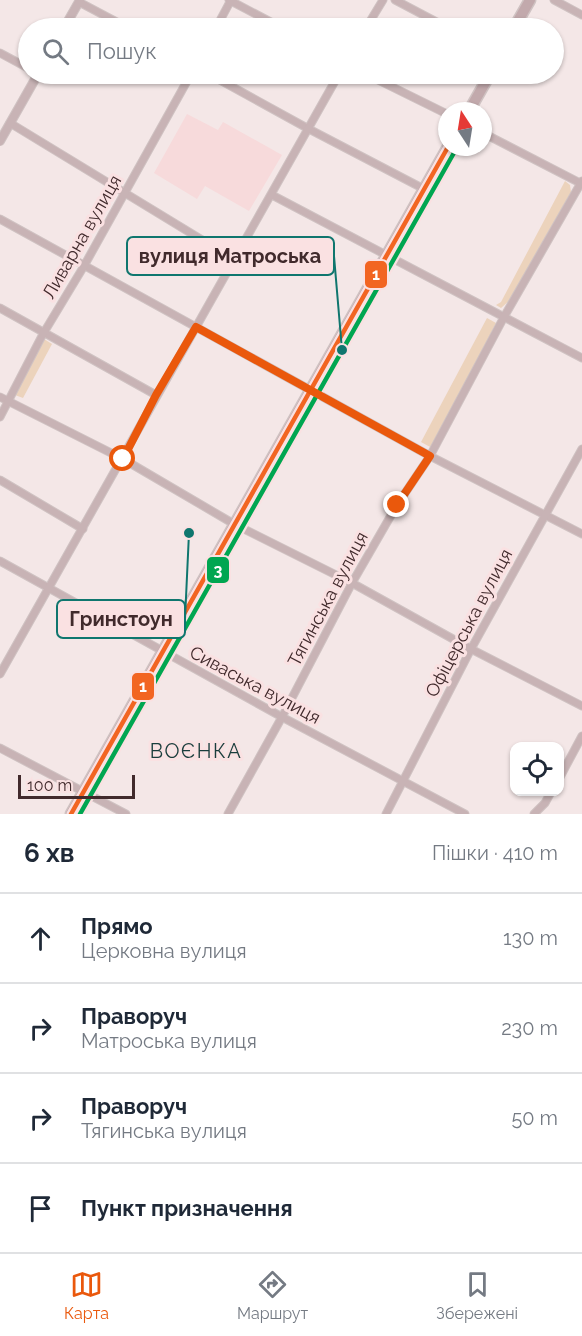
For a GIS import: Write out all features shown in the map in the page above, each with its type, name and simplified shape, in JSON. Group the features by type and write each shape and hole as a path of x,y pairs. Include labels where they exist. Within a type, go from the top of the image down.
{"main road":[{"path":"520,18 530,0"},
{"path":"474,102 484,84"},
{"path":"71,814 443,156"}],"street":[{"path":"221,18 231,0 264,18"},
{"path":"372,18 383,0"},
{"path":"395,0 429,18"},
{"path":"554,0 582,15"},
{"path":"70,18 80,1 110,18"},
{"path":"0,53 18,63"},
{"path":"0,141 32,84"},
{"name":"Ливарна вулиця","path":"0,417 43,334 84,266 185,84"},
{"path":"227,84 424,189"},
{"path":"0,674 333,84"},
{"path":"386,84 438,110"},
{"path":"10,123 126,191 235,260"},
{"path":"492,138 581,183"},
{"name":"Тягинська вулиця","path":"228,814 352,583 397,505 430,456 504,317 581,183"},
{"path":"272,195 582,358"},
{"path":"0,219 430,456 582,534"},
{"path":"0,308 156,395"},
{"path":"0,397 123,459 234,524 352,583 471,649 582,706"},
{"name":"Офіцерська вулиця","path":"386,814 471,649 582,449"},
{"path":"0,480 82,529"},
{"name":"Сиваська вулиця","path":"0,561 282,717 465,814"},
{"path":"564,770 582,736"},
{"path":"0,748 126,814"},
{"path":"534,814 549,796"}],"shaded area":[{"path":"187,114 218,130 223,122 282,155 249,211 205,186 197,199 154,173"},
{"path":"565,181 570,185 571,192 509,301 501,308 496,305 501,302"},
{"path":"487,318 496,323 432,448 421,442"},
{"path":"44,339 52,344 23,398 15,395"}],"transit line":[{"name":"1","path":"71,814 443,156"},
{"name":"3","path":"80,814 452,156"}],"place":[{"name":"вулиця Матроська","path":"342,350"},
{"name":"Гринстоун","path":"189,533"}],"district":[{"name":"ВОЄНКА","path":"196,751"}],"route":[{"path":"123,459 156,395 196,327 430,456 397,505"}]}
